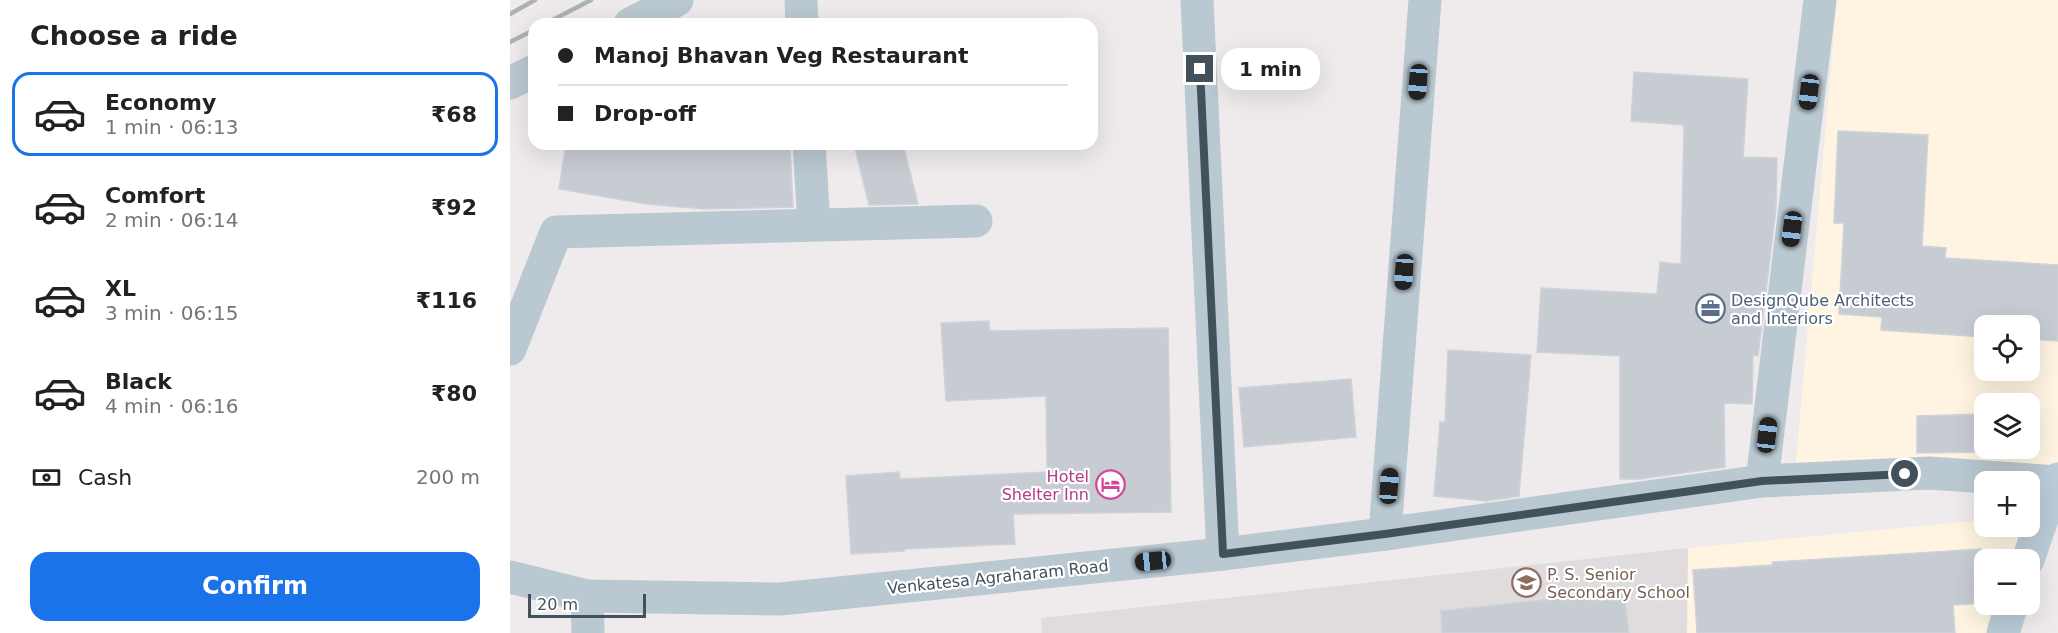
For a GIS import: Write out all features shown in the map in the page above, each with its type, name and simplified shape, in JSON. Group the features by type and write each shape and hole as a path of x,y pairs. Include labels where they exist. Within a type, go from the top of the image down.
{"main road":[{"path":"2032,549 2057,481"},
{"path":"2003,633 2009,615"}],"street":[{"path":"642,18 677,0"},
{"path":"801,0 802,18"},
{"path":"1197,0 1223,554"},
{"path":"1385,534 1425,0"},
{"path":"1762,481 1820,0"},
{"path":"510,83 528,74"},
{"path":"809,150 814,225"},
{"path":"510,349 556,232 976,221"},
{"name":"Venkatesa Agraharam Road","path":"510,577 587,596 780,599 1223,554 1385,534 1762,481 1929,473 2057,481"},
{"path":"587,596 588,633"}],"shaded area":[{"path":"1837,0 2058,0 2058,477 2040,477 2040,471 1974,471 1974,479 1794,484"},
{"path":"1974,521 1974,537 2028,537 2026,549 1974,549 1974,615 2006,615 2000,633 1687,633 1688,548"},
{"name":"P. S. Senior Secondary School","path":"1688,548 1687,633 1042,633 1041,618"}],"building":[{"path":"1634,72 1748,79 1743,157 1777,158 1776,209 1758,356 1753,355 1752,404 1724,403 1725,467 1640,479 1620,479 1620,356 1537,352 1541,288 1657,294 1660,262 1681,264 1684,125 1631,121"},
{"path":"1838,131 1928,135 1922,246 1946,248 1945,258 2058,265 2058,341 2040,340 2040,315 1974,315 1974,336 1881,330 1882,317 1839,314 1844,223 1834,223"},
{"path":"565,150 790,150 793,207 705,209 646,204 559,189"},
{"path":"855,150 904,150 918,204 869,205"},
{"path":"989,321 990,331 1168,328 1171,512 1013,514 1015,544 851,554 846,476 899,472 900,479 1047,472 1046,396 946,401 941,323"},
{"path":"1448,350 1531,355 1519,496 1487,501 1434,496 1440,422 1445,422"},
{"path":"1351,379 1356,437 1244,447 1239,388"},
{"path":"1974,414 1974,452 1917,453 1917,416"},
{"path":"1974,549 1974,604 1953,605 1955,633 1697,633 1693,570 1773,565 1772,562"},
{"path":"1624,591 1629,633 1442,633 1441,611"}],"railway":[{"path":"510,14 535,0"},
{"path":"556,18 591,0"},
{"path":"510,42 528,33"}],"place":[{"name":"DesignQube Architects and Interiors","path":"1710,309"},
{"name":"Hotel Shelter Inn","path":"1110,485"},
{"name":"P. S. Senior Secondary School","path":"1526,583"}],"route":[{"path":"1200,69 1223,554 1385,534 1762,481 1905,474"}]}
